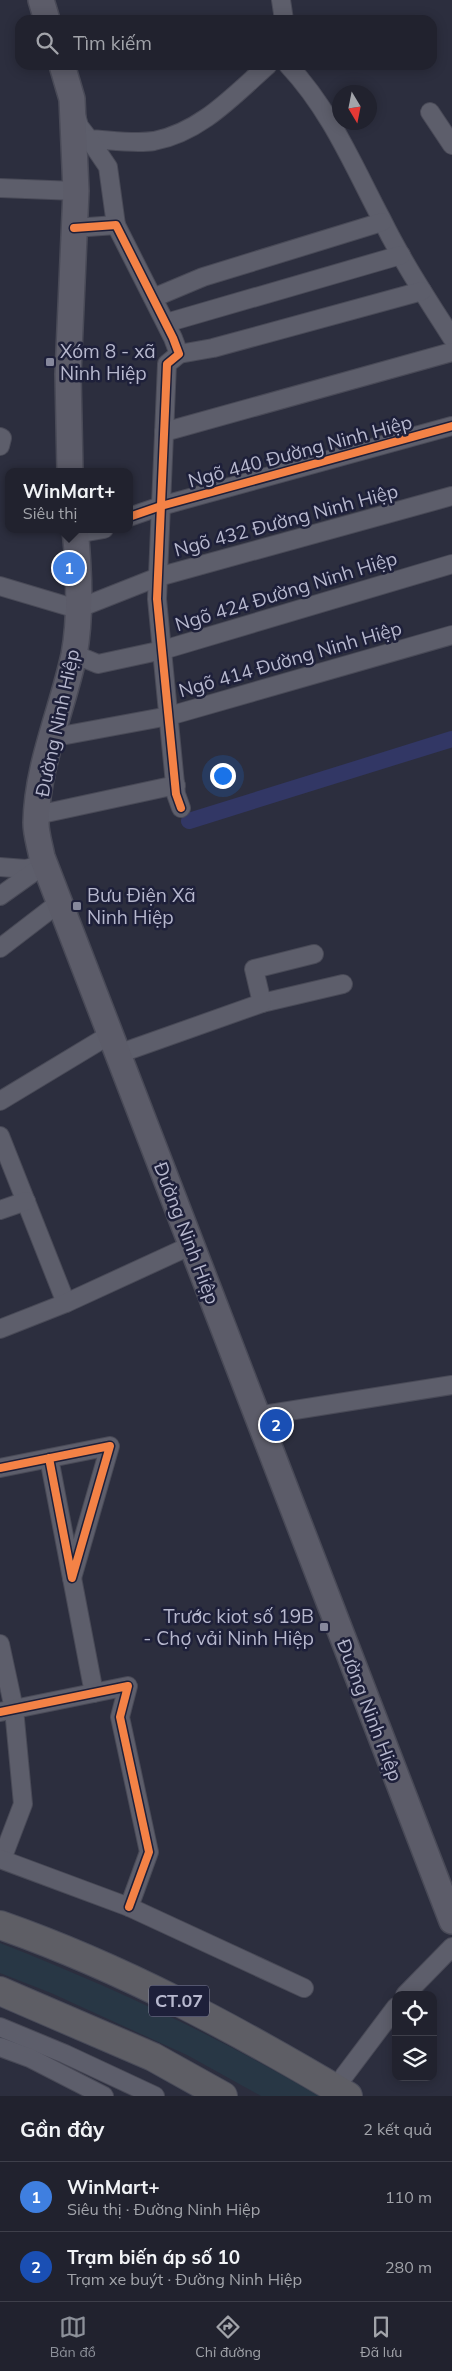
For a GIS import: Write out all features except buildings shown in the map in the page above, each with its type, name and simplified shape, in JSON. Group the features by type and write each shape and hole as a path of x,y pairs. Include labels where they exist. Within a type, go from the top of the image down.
{"highway":[{"name":"CT.07","path":"0,1925 52,1943 189,2006 346,2086"},
{"path":"0,1990 153,2057 223,2096"}],"main road":[{"path":"41,0 46,15"},
{"path":"63,70 72,99 76,191 68,374 70,468"},
{"name":"Đường Ninh Hiệp","path":"75,533 78,562 74,654 50,738 36,824 45,864 452,1921"}],"street":[{"path":"281,0 283,15"},
{"path":"89,139 153,141 190,129 211,116 262,70"},
{"path":"292,70 305,84 338,132 382,222 452,338"},
{"path":"72,99 79,126 108,167 116,225 166,323 179,354"},
{"path":"430,112 452,145"},
{"path":"0,188 76,191"},
{"path":"153,298 203,276 382,222"},
{"path":"74,228 116,225"},
{"path":"166,323 401,254"},
{"path":"181,808 176,785 157,599 167,364 179,354 213,348 422,291"},
{"path":"164,432 452,352"},
{"name":"Ngõ 440 Đường Ninh Hiệp","path":"133,516 161,506 452,426"},
{"path":"0,437 2,438 0,446"},
{"name":"Ngõ 432 Đường Ninh Hiệp","path":"77,609 158,577 452,496"},
{"name":"Ngõ 424 Đường Ninh Hiệp","path":"74,654 98,664 163,650 452,564"},
{"path":"0,586 77,609"},
{"name":"Ngõ 414 Đường Ninh Hiệp","path":"50,738 169,716 452,634"},
{"path":"37,815 176,785"},
{"path":"0,867 26,869 45,864"},
{"path":"0,896 45,864"},
{"path":"0,948 60,902"},
{"path":"262,1003 254,970 314,954"},
{"path":"0,1101 115,1044 262,1003 343,984"},
{"path":"0,1136 66,1303"},
{"path":"0,1210 26,1201"},
{"path":"0,1329 66,1303 192,1246"},
{"path":"257,1416 452,1385"},
{"path":"0,1468 110,1446 72,1578"},
{"path":"49,1458 94,1693"},
{"path":"0,1644 7,1710 22,1804 1,1859 129,1906 304,1988"},
{"path":"7,1710 128,1686 120,1717 149,1852 129,1906"},
{"path":"410,1991 452,1947"},
{"path":"346,2086 392,2013"},
{"path":"0,2027 65,2054 155,2096"},
{"path":"0,2047 30,2058 104,2096"}],"shaded area":[{"path":"0,1943 122,1994 162,2013 242,2053 319,2096 261,2096 187,2055 51,1993 0,1973"}],"waterway":[{"path":"189,821 452,739"}],"cycle path":[{"path":"74,228 116,225 173,338 179,354 167,364 157,599 176,794 181,808"},
{"path":"133,516 161,506 452,426"},
{"path":"0,1468 110,1446 72,1578 49,1458"},
{"path":"0,1712 128,1686 120,1717 149,1852 129,1907"}],"place":[{"name":"Xóm 8 - xã Ninh Hiệp","path":"50,362"},
{"name":"WinMart+","path":"69,568"},
{"name":"Bưu Điện Xã Ninh Hiệp","path":"77,906"},
{"name":"Trạm biến áp số 10","path":"276,1425"},
{"name":"Trước kiot số 19B - Chợ vải Ninh Hiệp","path":"324,1627"}]}
